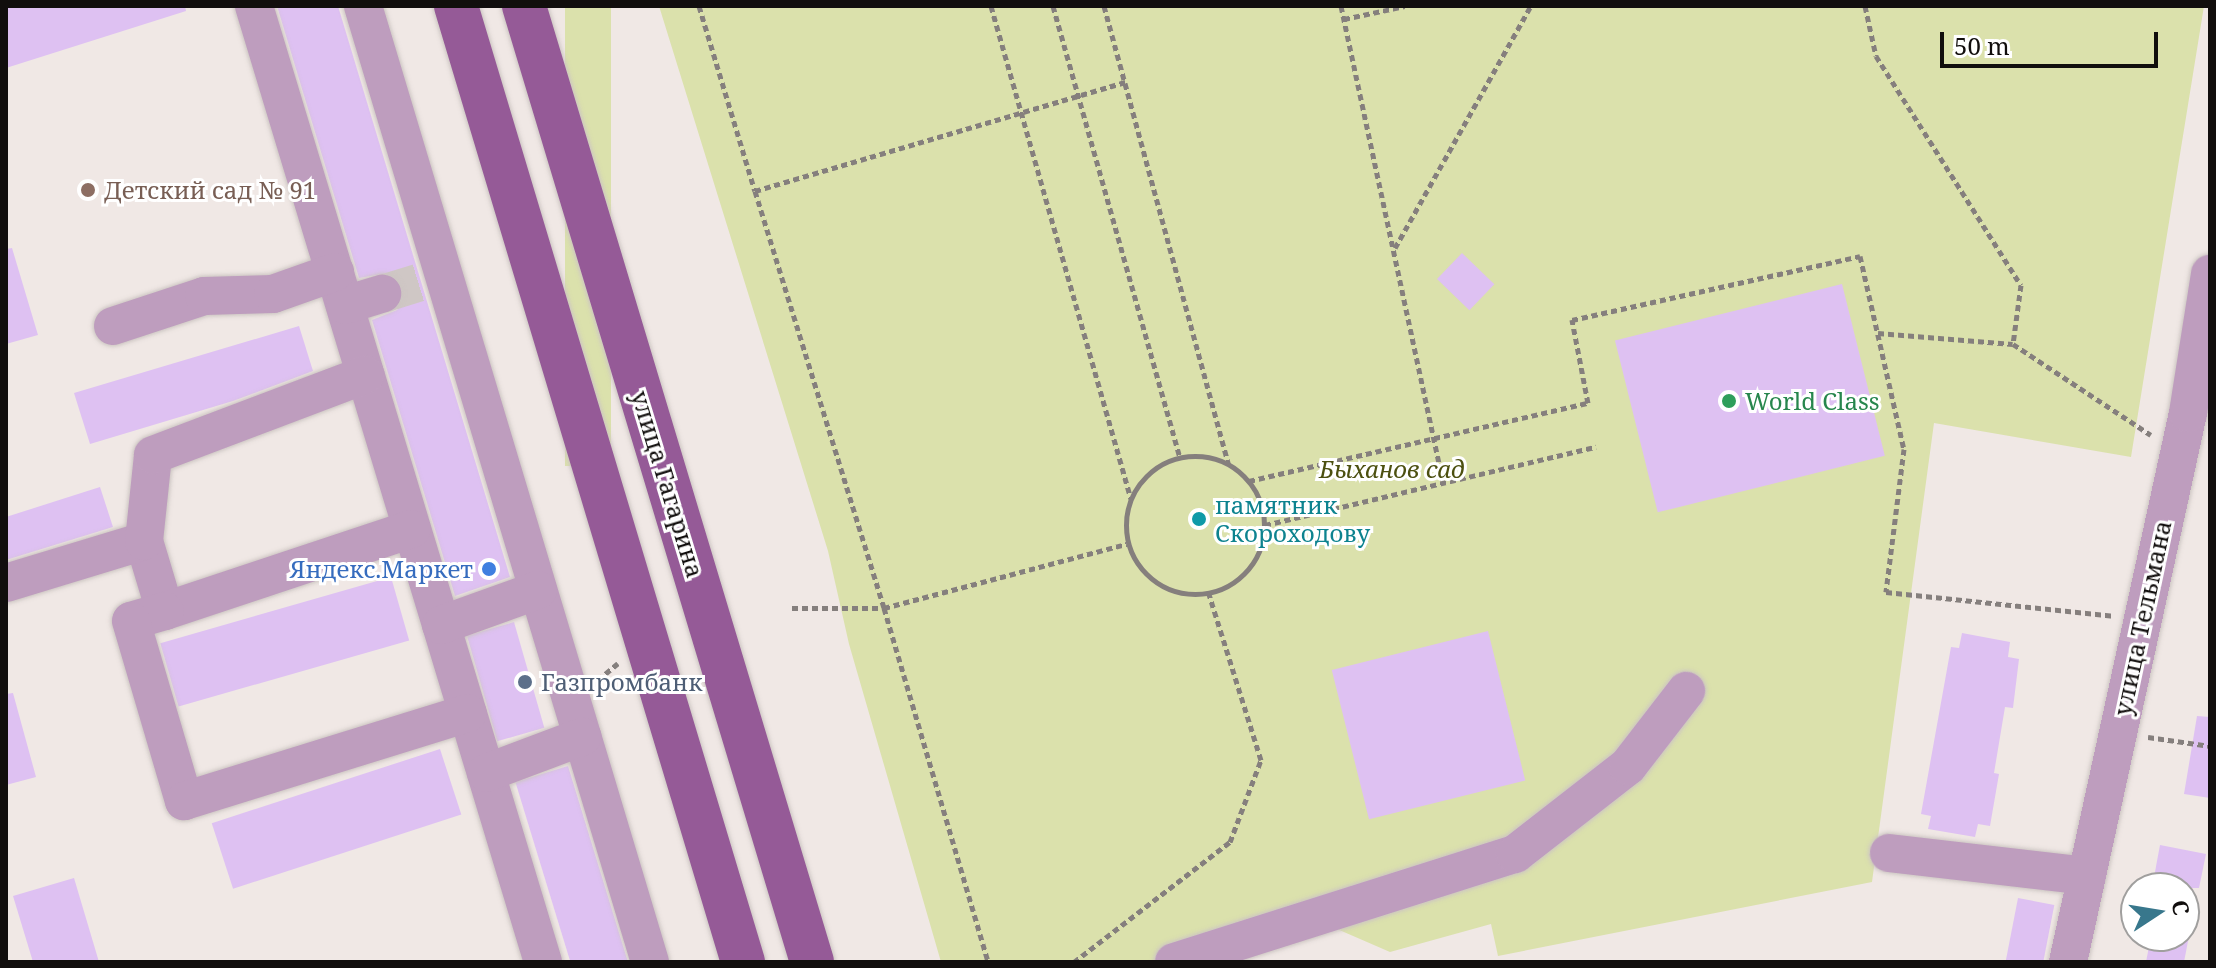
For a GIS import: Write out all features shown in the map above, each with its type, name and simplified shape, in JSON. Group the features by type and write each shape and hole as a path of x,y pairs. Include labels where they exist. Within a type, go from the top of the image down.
{"main road":[{"path":"456,6 743,962"},
{"name":"улица Гагарина","path":"524,6 812,962"},
{"path":"542,292 543,266 551,255 563,248 577,247 590,252 599,262 604,275"}],"street":[{"path":"254,6 543,962"},
{"path":"363,6 432,279 538,590 650,962"},
{"name":"улица Тельмана","path":"2068,962 2188,413 2210,274"},
{"path":"113,326 204,296 340,289 382,294"},
{"path":"165,611 144,541 153,455 365,375"},
{"path":"412,529 131,621 184,801 468,713"},
{"path":"6,583 144,541"},
{"path":"441,625 538,590"},
{"path":"1174,962 1515,854 1628,766 1686,691"},
{"path":"486,773 582,737"},
{"path":"1889,853 2087,876"}],"path":[{"path":"699,6 884,608 988,962"},
{"path":"991,6 1131,499 1127,544 1147,576 1175,593 1209,594 1239,580 1255,562 1265,525 1262,504 1249,481 1220,460 1180,457 1146,475 1131,499"},
{"path":"1053,6 1180,457"},
{"path":"1104,6 1229,466"},
{"path":"1341,6 1443,480"},
{"path":"1344,19 1405,6"},
{"path":"1395,249 1531,6"},
{"path":"1865,6 1876,56 2021,285 2013,344"},
{"path":"755,191 1125,82"},
{"path":"1249,481 1588,403 1572,320 1860,256 1904,449 1886,592 2118,617"},
{"path":"1878,333 2013,344 2153,436"},
{"path":"1265,525 1443,480 1596,447"},
{"path":"792,608 884,608 1127,544"},
{"path":"1074,962 1230,842 1261,760 1209,594"},
{"path":"2117,732 2210,746"}],"green space":[{"path":"565,6 611,6 611,466 565,466"},
{"name":"Быханов сад","path":"659,6 2204,6 2131,457 1934,423 1872,882 1498,956 1491,924 1390,952 1337,929 1233,962 941,962 849,644 828,551"}],"building":[{"path":"6,6 185,6 186,11 6,68"},
{"path":"277,6 338,6 510,577 455,596 372,320 397,310 403,300 403,288 398,279 388,273 359,278"},
{"path":"12,248 38,335 6,344 6,249"},
{"path":"1462,253 1494,284 1469,310 1437,279"},
{"path":"1842,284 1885,456 1658,512 1615,341"},
{"path":"299,326 313,371 233,401 90,444 74,393"},
{"path":"100,487 113,527 6,560 6,517"},
{"path":"391,577 409,640 178,707 160,643"},
{"path":"514,622 544,728 497,741 467,636"},
{"path":"1488,631 1525,780 1369,819 1332,670"},
{"path":"1962,633 2010,642 2008,657 2019,659 2013,708 2005,707 1994,773 1999,774 1990,826 1978,824 1975,837 1928,829 1931,816 1921,814 1951,647 1959,648"},
{"path":"13,693 36,777 6,785 6,694"},
{"path":"2197,716 2210,717 2210,798 2184,794"},
{"path":"440,749 461,815 233,889 212,823"},
{"path":"568,766 628,962 570,962 515,782"},
{"path":"2160,845 2206,854 2200,883 2200,872 2155,872"},
{"path":"74,878 99,962 33,962 13,896"},
{"path":"2018,898 2054,905 2043,962 2006,962"},
{"path":"2148,952 2186,952 2184,962 2146,962"}],"tunnel":[{"path":"382,294 421,282"}],"place":[{"name":"Детский сад № 91","path":"88,190"},
{"name":"World Class","path":"1729,401"},
{"name":"памятник Скороходову","path":"1199,519"},
{"name":"Яндекс.Маркет","path":"489,569"},
{"name":"Газпромбанк","path":"525,682"}]}
